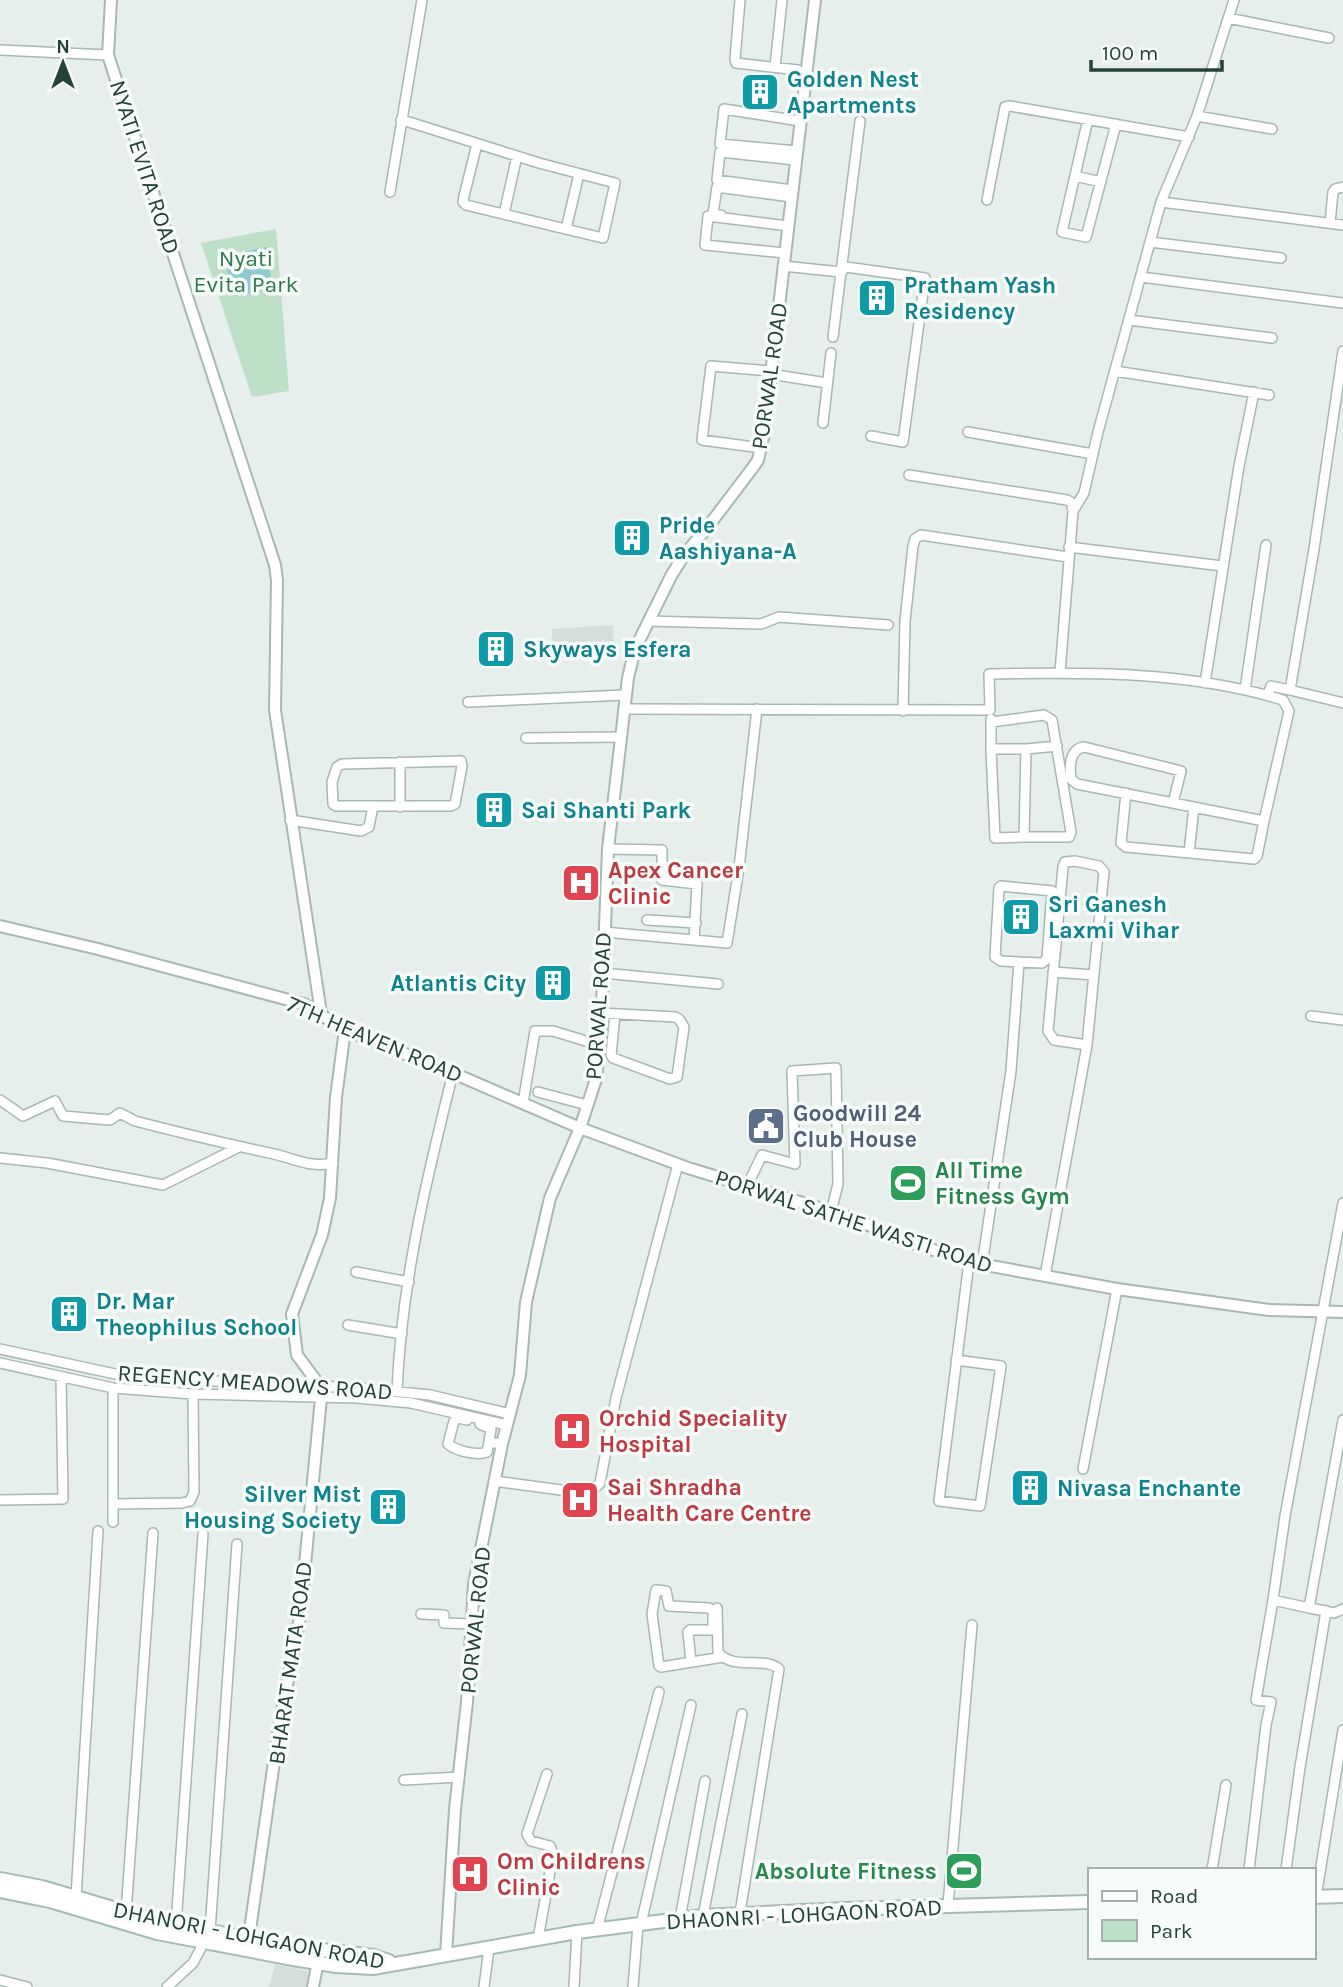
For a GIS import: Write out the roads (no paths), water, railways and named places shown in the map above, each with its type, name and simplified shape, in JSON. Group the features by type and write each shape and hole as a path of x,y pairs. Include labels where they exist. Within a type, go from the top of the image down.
{"main road":[{"name":"DHANORI - LOHGAON ROAD","path":"0,1880 42,1887 176,1925 208,1937"},
{"name":"DHANORI - LOHGAON ROAD","path":"0,1891 50,1901 157,1933 208,1937 373,1968 392,1962"},
{"path":"1315,1897 1343,1896"},
{"name":"DHAONRI - LOHGAON ROAD","path":"392,1962 703,1916 948,1905 1088,1902"}],"street":[{"path":"0,50 108,55 111,0"},
{"path":"390,192 422,0"},
{"path":"740,0 735,59 737,63 799,70"},
{"path":"775,67 782,0"},
{"name":"PORWAL ROAD","path":"446,1955 474,1584 502,1444 520,1375 527,1302 550,1198 580,1128 596,1079 608,849 625,695 635,649 684,555 754,466 761,448 815,0"},
{"path":"1073,511 1084,493 1161,202 1197,116 1234,0"},
{"path":"1228,18 1329,38"},
{"name":"NYATI EVITA ROAD","path":"108,55 270,544 277,580 275,710 321,1013"},
{"path":"987,201 1005,107 1189,137"},
{"path":"796,156 720,144 724,109 800,121"},
{"path":"1197,116 1272,128"},
{"path":"1088,119 1062,232 1086,237 1116,124"},
{"path":"401,120 615,183 603,238 466,205 463,202 477,144"},
{"path":"833,337 860,121"},
{"path":"792,193 717,180 720,152 796,156"},
{"path":"504,214 517,156"},
{"path":"566,229 579,174"},
{"path":"1075,176 1101,182"},
{"path":"788,225 713,214 716,187 792,193"},
{"path":"1330,223 1333,192 1335,188 1343,187"},
{"path":"1161,202 1343,225"},
{"path":"785,253 705,244 708,216 788,225"},
{"path":"1150,242 1281,258"},
{"path":"783,266 841,272"},
{"path":"841,272 846,267 925,278 903,442 871,436"},
{"path":"1141,277 1343,303"},
{"path":"1129,320 1272,338"},
{"path":"1290,690 1343,351"},
{"path":"823,423 831,353"},
{"path":"761,448 702,440 711,366 770,372 827,383"},
{"path":"1115,371 1269,395"},
{"path":"1205,683 1239,466 1254,392"},
{"path":"968,432 1093,454"},
{"path":"909,475 1067,499 1071,502 1073,511 1060,672"},
{"path":"903,711 905,621 912,546 915,539 921,535 1069,552 1223,565"},
{"path":"1245,690 1266,545"},
{"path":"649,621 761,624 779,617 888,625"},
{"path":"992,722 1050,716 1071,832 1069,837 1063,838 995,838 989,674 1139,674 1205,683 1283,699 1289,710 1257,856 1254,859 1122,846 1126,793"},
{"path":"1268,695 1271,686 1343,704"},
{"path":"468,702 625,695"},
{"path":"624,709 990,710"},
{"path":"604,932 727,943 739,868 757,709"},
{"path":"526,738 621,737"},
{"path":"991,749 1057,746"},
{"path":"1172,803 1181,771 1084,747 1075,749 1070,774 1074,782 1172,803 1264,821"},
{"path":"1024,837 1026,749"},
{"path":"461,761 455,804 400,807 333,804 332,782 337,767 342,764 400,762 461,761"},
{"path":"400,762 400,807"},
{"path":"290,820 367,830 373,806"},
{"path":"1189,853 1194,807"},
{"path":"608,849 662,850 662,880 697,884 695,940"},
{"path":"1045,1276 1087,1045 1104,872 1099,866 1074,861 1065,862 1063,867 1048,1031 1054,1040 1087,1045"},
{"path":"999,888 1052,891 1047,959 1042,963 1019,962 1001,961 995,957 999,888"},
{"path":"647,920 696,923"},
{"name":"7TH HEAVEN ROAD","path":"0,926 304,1004 345,1030 580,1128"},
{"path":"982,1265 1011,1070 1019,962"},
{"path":"1053,972 1094,975"},
{"path":"603,973 718,984"},
{"path":"601,1013 615,1014 679,1019 684,1027 677,1077 670,1079 613,1058 611,1055 615,1014"},
{"path":"1311,1016 1343,1020"},
{"path":"321,1392 297,1355 292,1314 322,1235 330,1198 336,1097 345,1030"},
{"path":"523,1103 535,1031 553,1031 599,1045"},
{"path":"747,1186 762,1155 795,1164 792,1071 836,1068 838,1184 831,1212"},
{"path":"397,1392 409,1282 430,1168 453,1073"},
{"path":"538,1092 587,1105"},
{"path":"0,1100 23,1116 55,1101 63,1116 110,1120 120,1112 135,1121 310,1165 333,1163"},
{"name":"PORWAL SATHE WASTI ROAD","path":"580,1128 678,1164 831,1212 969,1262 1117,1289 1269,1310 1343,1312"},
{"path":"0,1158 47,1163 163,1185 239,1147"},
{"path":"494,1481 583,1493 594,1489 600,1483 616,1398 678,1164"},
{"path":"1249,1868 1271,1702 1256,1700 1285,1516 1343,1203"},
{"path":"957,1360 1001,1366 980,1506 939,1501 969,1262"},
{"path":"356,1272 409,1282"},
{"path":"1083,1469 1117,1289"},
{"path":"348,1325 402,1334"},
{"name":"REGENCY MEADOWS ROAD","path":"0,1349 129,1377 321,1392 430,1395 509,1419"},
{"path":"0,1363 113,1388 193,1394 321,1392 509,1419"},
{"path":"0,1500 63,1499 61,1377"},
{"path":"113,1388 113,1522"},
{"name":"BHARAT MATA ROAD","path":"248,1944 279,1727 300,1617 321,1392"},
{"path":"113,1504 190,1501 194,1492 193,1394"},
{"path":"458,1418 489,1426 489,1441 487,1452 482,1454 452,1448 448,1444 454,1421 458,1418"},
{"path":"1309,1608 1343,1420"},
{"path":"489,1441 502,1444"},
{"path":"76,1897 99,1531"},
{"path":"126,1913 153,1532"},
{"path":"176,1925 203,1534"},
{"path":"166,1987 193,1963 208,1937 237,1544"},
{"path":"691,1662 688,1632 712,1631 713,1611 709,1608 669,1606 666,1591 656,1590 653,1614 659,1666 691,1662 723,1657"},
{"path":"1273,1600 1334,1613 1343,1609"},
{"path":"717,1608 719,1652 723,1657 735,1662 772,1664 779,1669 740,1913"},
{"path":"1286,1868 1326,1611"},
{"path":"421,1614 444,1615 444,1623 471,1623"},
{"path":"948,1905 972,1625"},
{"path":"597,1930 659,1692"},
{"path":"633,1987 640,1924 691,1705"},
{"path":"703,1916 742,1713"},
{"path":"1315,1897 1343,1730"},
{"path":"538,1939 552,1849 531,1841 527,1835 547,1774"},
{"path":"404,1780 459,1777"},
{"path":"680,1919 705,1781"},
{"path":"1212,1868 1226,1785"},
{"path":"574,1987 577,1933"},
{"path":"484,1987 489,1948"},
{"path":"313,1987 319,1957"},
{"path":"0,1980 27,1987"}],"water":[{"path":"267,247 272,289 236,296 228,277 226,255"}],"place":[{"name":"Golden Nest Apartments","path":"760,92"},
{"name":"Pratham Yash Residency","path":"877,298"},
{"name":"Pride Aashiyana-A","path":"632,538"},
{"name":"Skyways Esfera","path":"496,649"},
{"name":"Sai Shanti Park","path":"494,810"},
{"name":"Apex Cancer Clinic","path":"581,883"},
{"name":"Sri Ganesh Laxmi Vihar","path":"1021,917"},
{"name":"Atlantis City","path":"553,983"},
{"name":"Goodwill 24 Club House","path":"766,1126"},
{"name":"All Time Fitness Gym","path":"908,1183"},
{"name":"Dr. Mar Theophilus School","path":"69,1314"},
{"name":"Orchid Speciality Hospital","path":"572,1431"},
{"name":"Nivasa Enchante","path":"1030,1488"},
{"name":"Sai Shradha Health Care Centre","path":"580,1500"},
{"name":"Silver Mist Housing Society","path":"388,1507"},
{"name":"Absolute Fitness","path":"964,1871"},
{"name":"Om Childrens Clinic","path":"470,1874"}],"park label":[{"name":"Nyati Evita Park","path":"246,271"}]}
